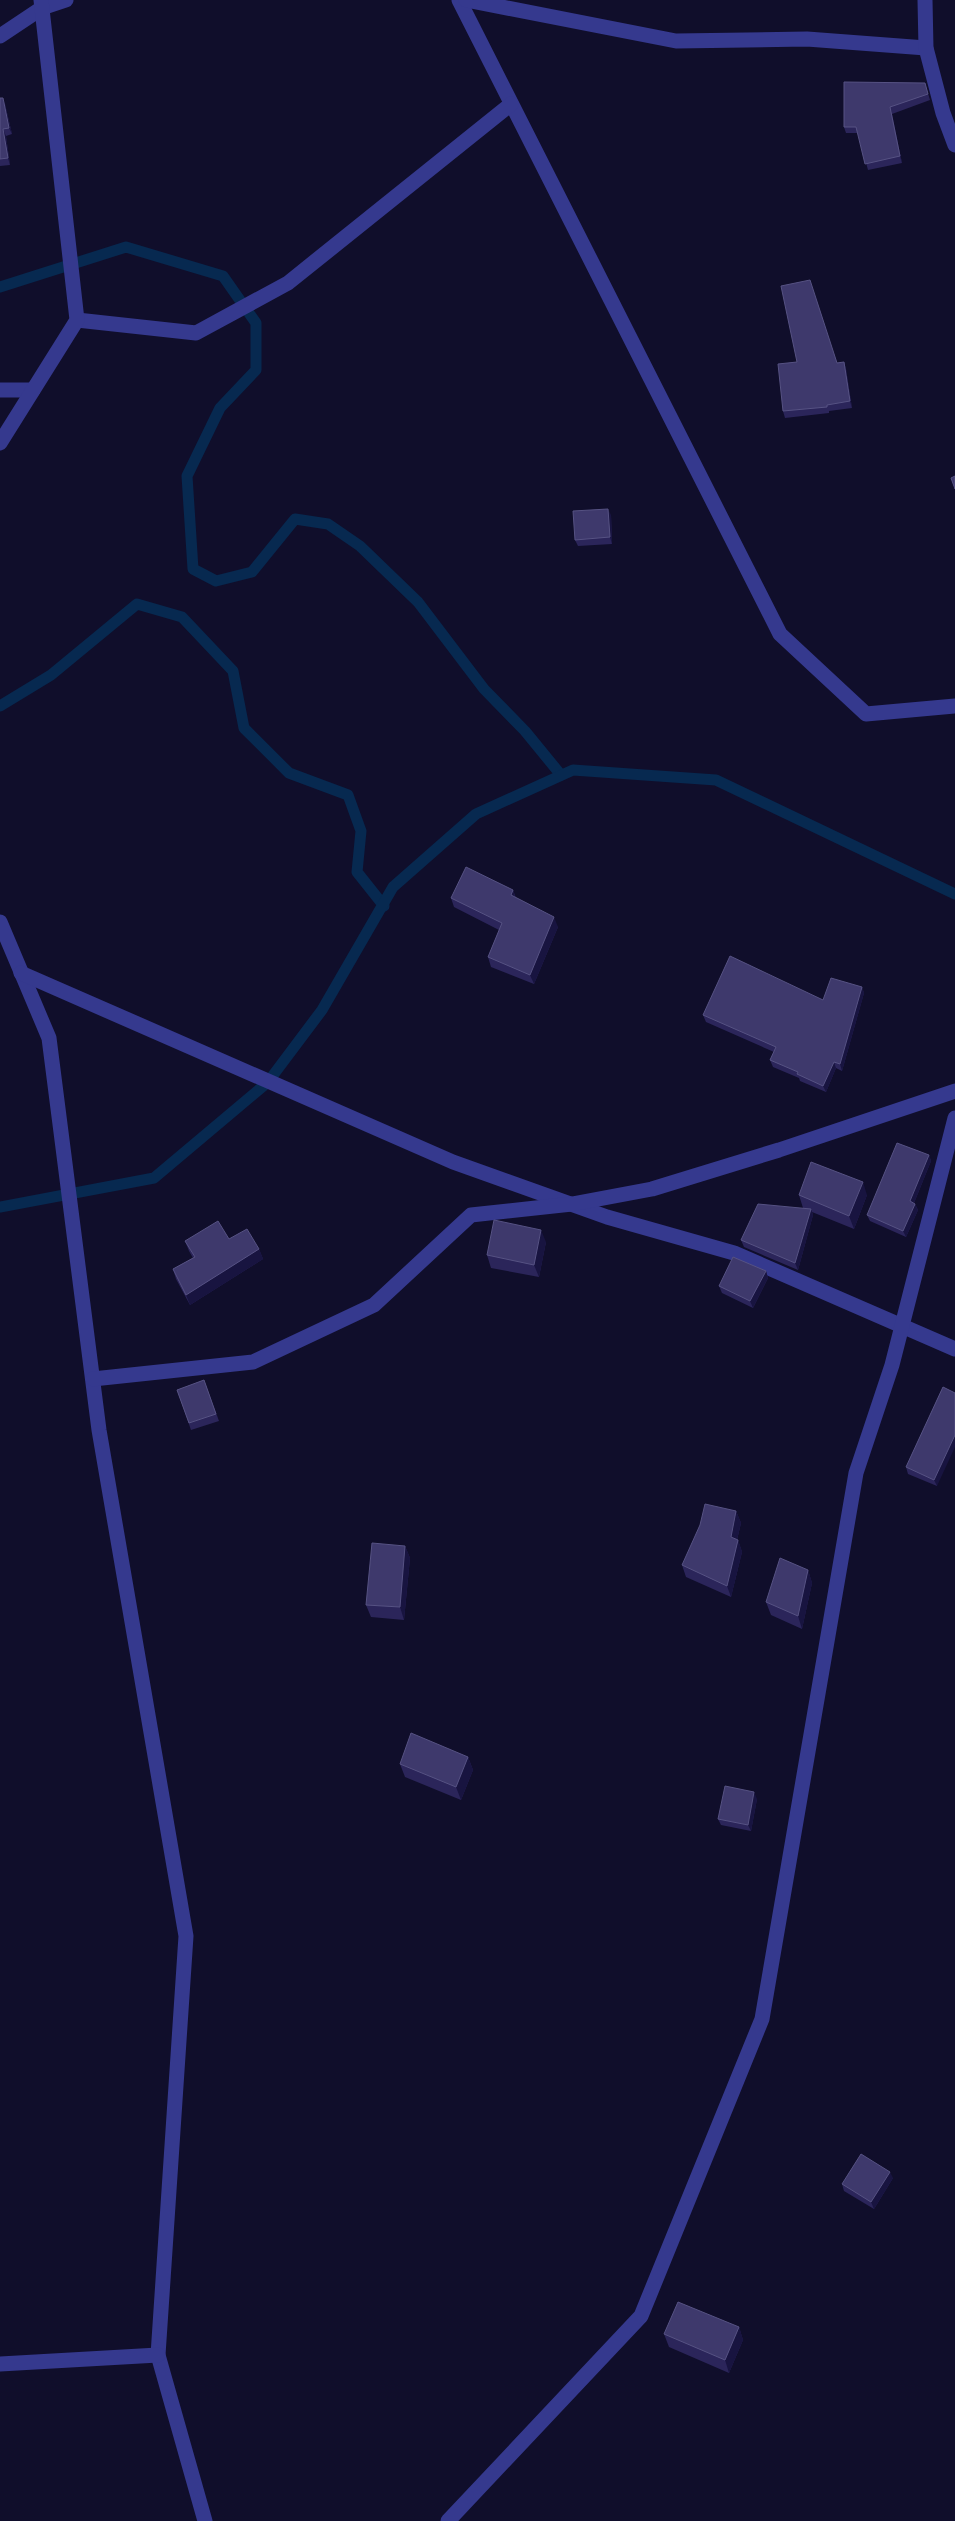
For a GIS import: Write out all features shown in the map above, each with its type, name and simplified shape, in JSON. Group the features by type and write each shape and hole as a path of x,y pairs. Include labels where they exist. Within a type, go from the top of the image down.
{"street":[{"path":"0,36 42,4 66,0"},
{"path":"459,0 780,634 866,714 955,706"},
{"path":"466,0 676,41 807,39 926,48"},
{"path":"925,0 926,48 943,112 955,145"},
{"path":"0,443 77,320 42,4"},
{"path":"77,320 196,333 288,283 511,104"},
{"path":"0,390 33,390"},
{"path":"0,922 49,1038 99,1430 186,1936 158,2355 205,2521"},
{"path":"21,973 453,1162 572,1204 734,1253 955,1349"},
{"path":"93,1380 253,1362 374,1305 472,1215 572,1204 652,1189 779,1150 955,1091"},
{"path":"448,2521 642,2316 762,2019 856,1473 892,1365 955,1118"},
{"path":"0,2364 158,2355"}],"building":[{"path":"844,82 925,83 928,94 890,107 900,156 865,164 856,127 844,127"},
{"path":"0,98 3,98 9,128 3,129 8,158 0,159"},
{"path":"810,280 837,363 844,362 850,401 827,405 827,407 783,411 778,364 797,362 781,286"},
{"path":"955,476 955,489 951,478"},
{"path":"608,509 610,537 575,540 573,511"},
{"path":"466,867 513,890 511,895 554,917 530,975 488,957 502,923 451,898"},
{"path":"730,956 823,1000 831,978 862,987 840,1064 834,1062 823,1086 797,1074 798,1072 770,1060 776,1047 703,1015"},
{"path":"897,1143 929,1155 910,1201 915,1204 903,1231 867,1215"},
{"path":"811,1162 863,1182 849,1216 799,1195"},
{"path":"758,1204 811,1209 795,1263 741,1240"},
{"path":"494,1220 541,1230 534,1265 487,1255"},
{"path":"218,1221 229,1239 247,1229 259,1249 186,1295 173,1269 195,1257 185,1241"},
{"path":"733,1257 766,1271 750,1301 719,1286"},
{"path":"204,1380 216,1414 189,1423 177,1390"},
{"path":"943,1387 955,1393 955,1435 934,1480 906,1467"},
{"path":"705,1504 736,1511 731,1537 738,1540 727,1586 682,1565 700,1525"},
{"path":"372,1543 405,1546 400,1607 366,1605"},
{"path":"780,1558 808,1570 798,1616 766,1602"},
{"path":"411,1733 468,1757 456,1787 400,1764"},
{"path":"725,1786 754,1792 748,1825 718,1819"},
{"path":"861,2154 890,2172 871,2202 842,2184"},
{"path":"678,2302 739,2327 725,2360 664,2334"}],"waterway":[{"path":"0,287 126,247 223,276 256,323 256,370 220,408 187,476 193,569 216,581 252,572 295,519 328,524 360,546 418,602 484,689 525,731 561,775"},
{"path":"0,706 51,675 137,604 182,617 233,671 244,728 289,773 348,795 361,831 357,872 384,906"},
{"path":"0,1207 154,1178 268,1082 322,1010 393,887 476,814 573,770 716,780 955,894"}]}
